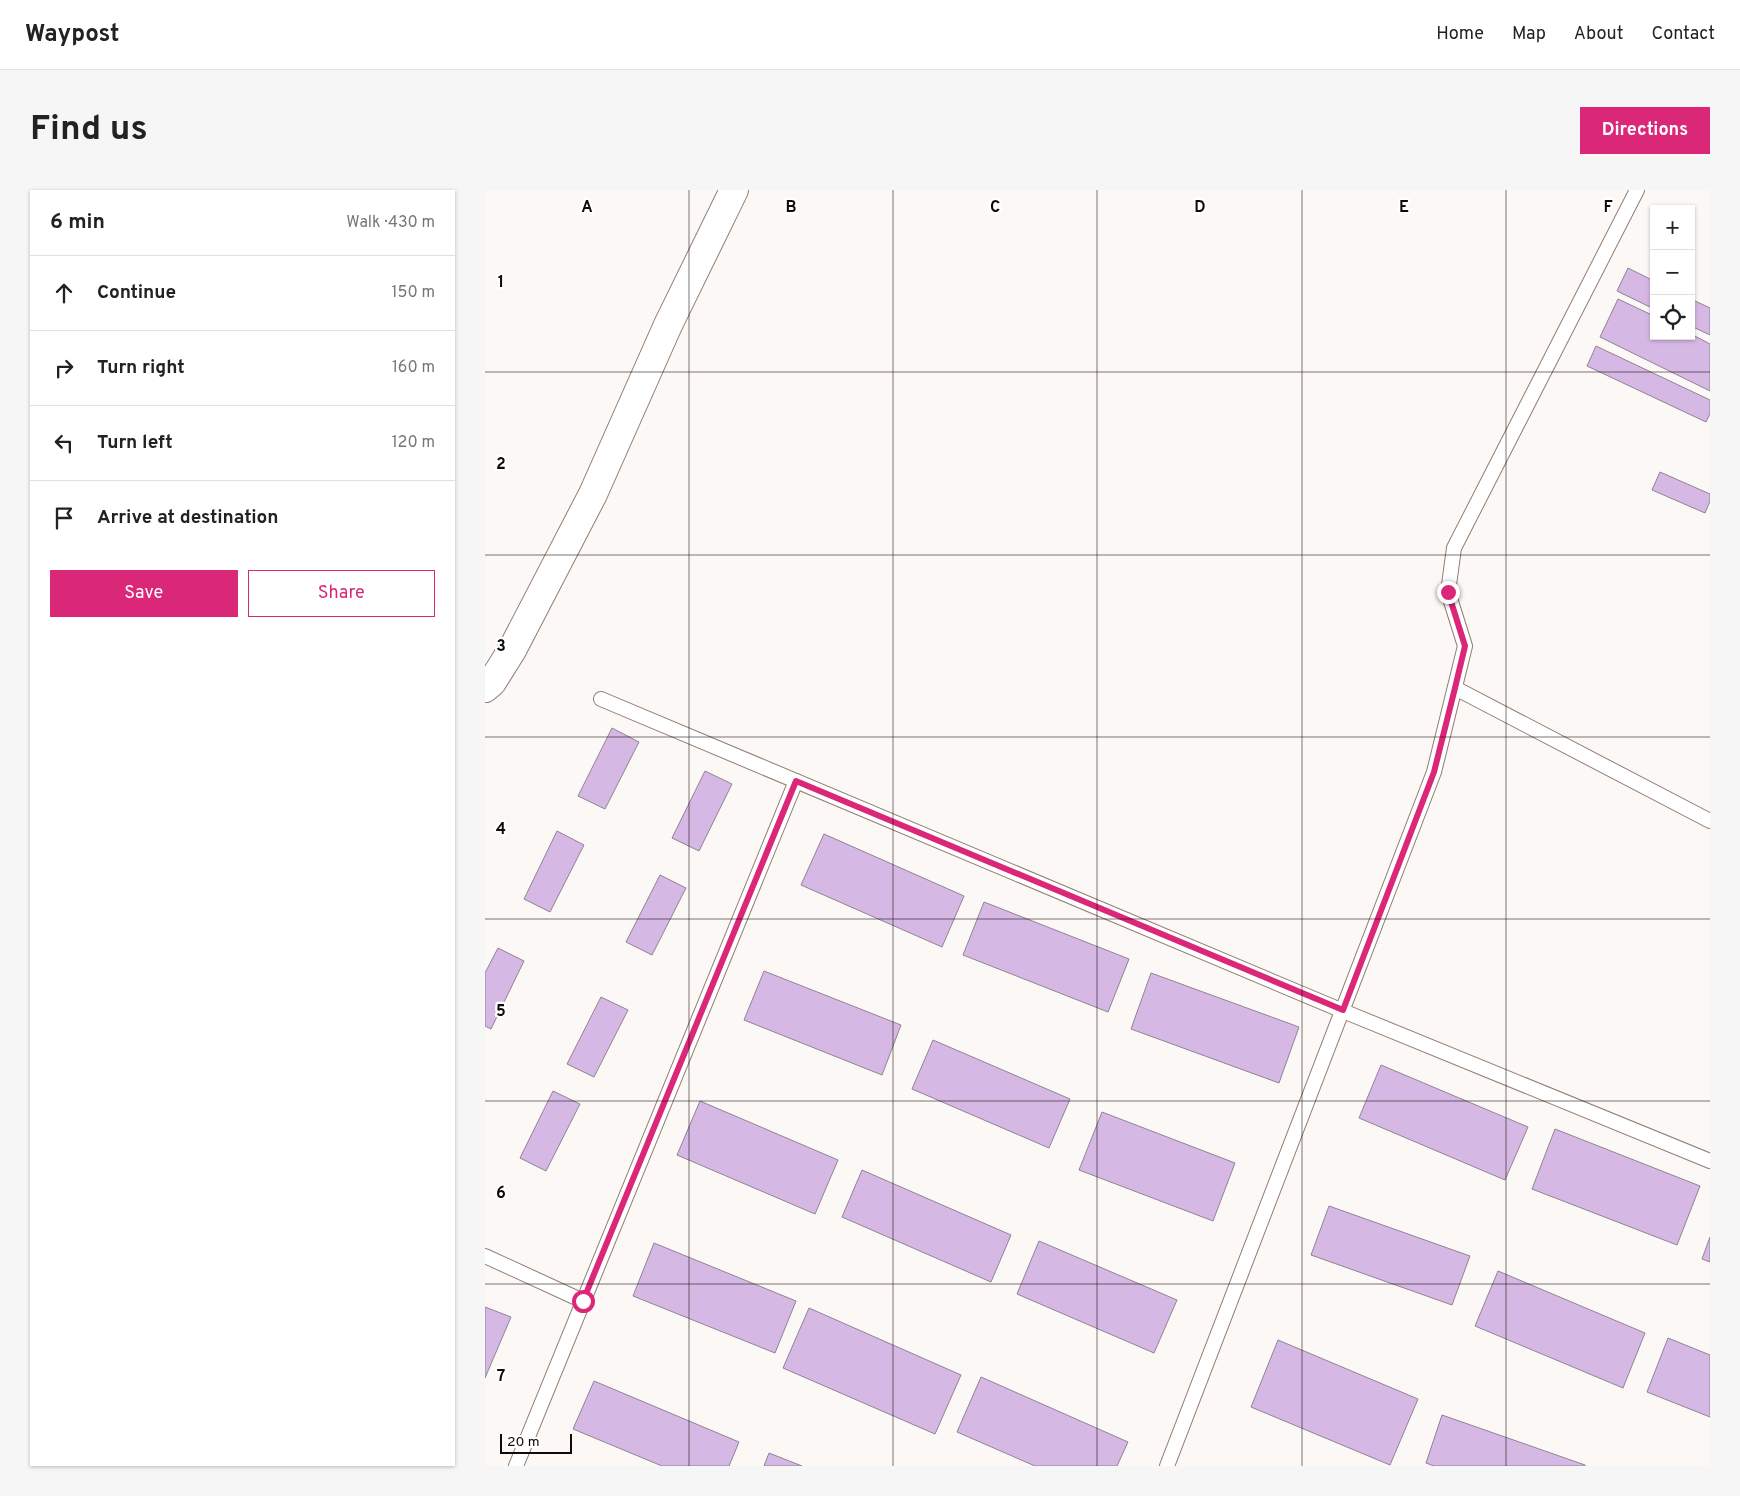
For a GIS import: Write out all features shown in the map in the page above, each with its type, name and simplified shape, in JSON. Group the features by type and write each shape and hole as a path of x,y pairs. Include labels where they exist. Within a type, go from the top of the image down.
{"street":[{"path":"485,688 492,682 512,650 593,494 668,325 734,190"}],"lane":[{"path":"1167,1466 1434,772 1465,646 1448,592 1454,548 1637,190"},
{"path":"1455,688 1710,821"},
{"path":"601,699 1343,1010 1710,1161"},
{"path":"516,1466 796,781"},
{"path":"485,1256 583,1301"}],"building":[{"path":"1628,268 1650,279 1650,307 1617,291"},
{"path":"1618,299 1650,314 1650,340 1695,340 1695,336 1710,344 1710,391 1600,337"},
{"path":"1695,301 1710,308 1710,335 1695,328"},
{"path":"1596,346 1710,400 1710,414 1706,422 1587,366"},
{"path":"1660,472 1710,494 1710,501 1705,513 1652,490"},
{"path":"612,728 639,742 605,809 578,796"},
{"path":"705,771 732,784 699,851 672,838"},
{"path":"557,831 584,845 550,912 524,899"},
{"path":"824,834 964,896 942,947 801,885"},
{"path":"660,875 686,888 652,955 626,942"},
{"path":"984,902 1129,959 1108,1012 963,955"},
{"path":"498,948 524,961 491,1029 485,1026 485,973"},
{"path":"764,971 901,1025 882,1075 744,1020"},
{"path":"1151,973 1299,1027 1279,1083 1131,1029"},
{"path":"601,997 628,1010 594,1077 567,1064"},
{"path":"933,1040 1070,1099 1049,1148 912,1089"},
{"path":"1381,1065 1528,1127 1505,1180 1359,1118"},
{"path":"553,1091 580,1104 546,1171 520,1158"},
{"path":"700,1101 838,1160 815,1214 677,1155"},
{"path":"1102,1112 1235,1163 1213,1221 1079,1170"},
{"path":"1555,1129 1700,1186 1677,1245 1532,1189"},
{"path":"862,1170 1011,1235 991,1282 842,1217"},
{"path":"1329,1206 1470,1256 1452,1305 1311,1255"},
{"path":"1710,1237 1710,1262 1702,1259"},
{"path":"1039,1241 1177,1300 1154,1353 1017,1294"},
{"path":"654,1243 796,1301 775,1353 633,1296"},
{"path":"1498,1271 1645,1333 1623,1388 1475,1326"},
{"path":"485,1307 511,1317 485,1378"},
{"path":"809,1308 961,1375 935,1434 783,1368"},
{"path":"1668,1338 1710,1355 1710,1417 1647,1392"},
{"path":"1278,1340 1418,1399 1390,1465 1251,1407"},
{"path":"981,1377 1128,1442 1117,1466 1035,1466 957,1432"},
{"path":"594,1381 739,1442 729,1466 662,1466 573,1429"},
{"path":"1442,1415 1585,1466 1434,1466 1426,1463"},
{"path":"769,1453 802,1466 764,1466"}],"route":[{"path":"583,1301 796,781 1343,1010 1434,772 1465,646 1448,592"}]}
